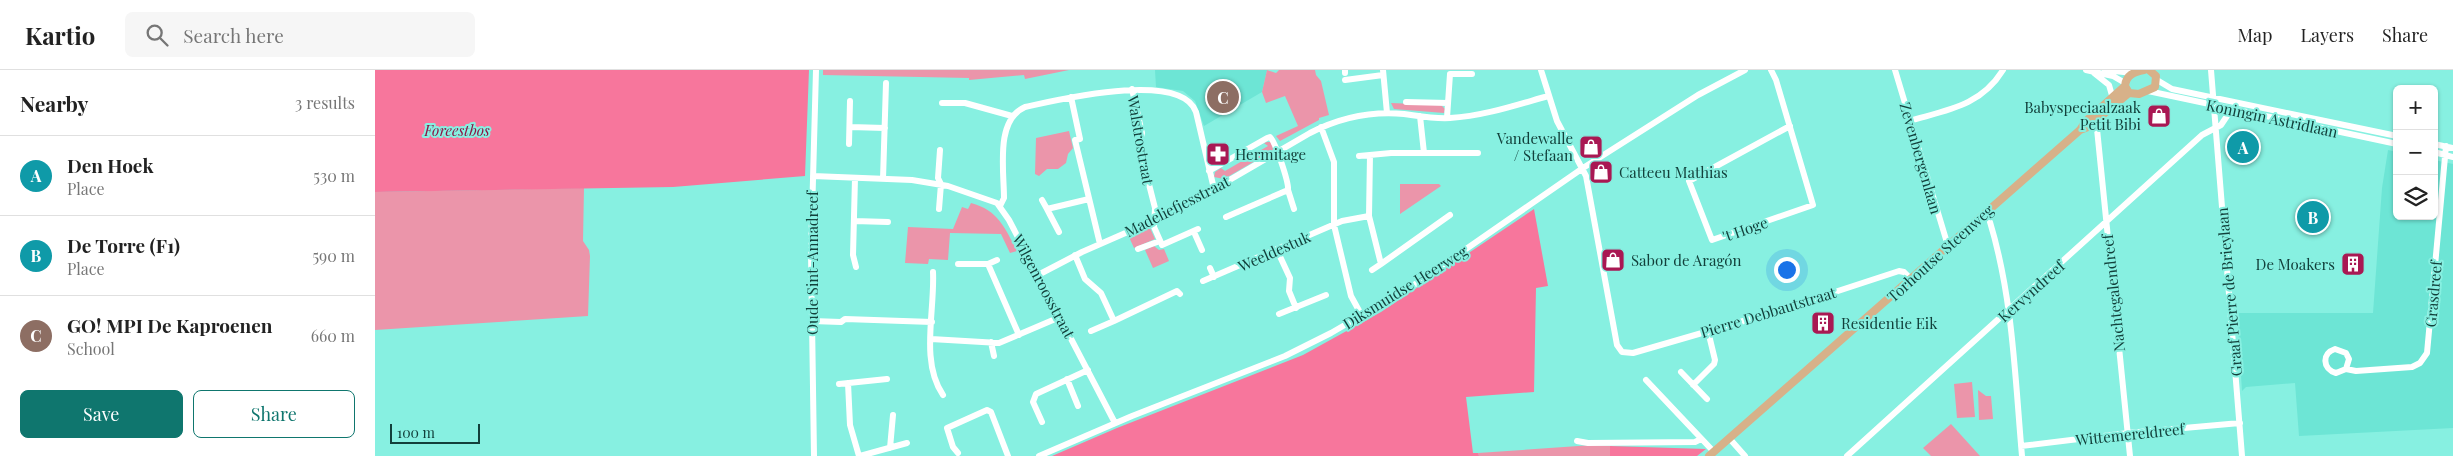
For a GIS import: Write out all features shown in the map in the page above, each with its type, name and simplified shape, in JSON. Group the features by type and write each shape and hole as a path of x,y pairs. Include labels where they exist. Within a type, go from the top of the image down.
{"main road":[{"path":"2133,73 2144,70"},
{"path":"2125,84 2129,93 2134,95 2155,87 2157,75 2149,70"},
{"name":"Torhoutse Steenweg","path":"1711,454 2080,130 2085,122 2113,99 2133,73"},
{"name":"Torhoutse Steenweg","path":"2080,130 2088,127 2129,93"}],"street":[{"name":"Oude Sint-Annadreef","path":"814,456 811,321 816,70"},
{"path":"1541,70 1548,96 1562,131 1583,168"},
{"name":"Diksmuidse Heerweg","path":"1039,456 1115,423 1285,356 1362,316 1417,283 1583,168 1698,95 1745,70"},
{"name":"'t Hoge","path":"1771,70 1790,126 1813,205 1712,240 1689,181 1790,126"},
{"name":"Zevenbergenlaan","path":"1895,70 1948,246"},
{"path":"1909,121 1969,104 1997,81 2003,70"},
{"path":"2105,70 2133,73"},
{"path":"2211,70 2214,106"},
{"path":"2088,71 2113,76 2125,84"},
{"path":"2088,71 2109,85 2113,99"},
{"path":"1345,74 1383,72 1387,113"},
{"path":"1447,118 1450,74 1472,74"},
{"name":"Koningin Astridlaan","path":"2157,75 2168,88 2393,135"},
{"path":"883,179 886,83"},
{"path":"813,176 941,184 992,201 1001,206 1004,198 1004,135 1007,123 1012,116 1025,107 1111,90 1132,89 1179,95 1190,101 1196,112 1214,189"},
{"name":"Walstrostraat","path":"1132,89 1142,133 1139,145 1156,220 1154,227 1161,241"},
{"name":"Koningin Astridlaan","path":"2148,91 2214,106 2230,112 2306,125 2393,143"},
{"name":"Madeliefjesstraat","path":"1038,275 1075,255 1156,220 1321,127 1355,117 1387,113 1447,118 1479,114 1548,96"},
{"path":"1071,98 1080,139 1075,140 1100,244"},
{"path":"849,144 850,101"},
{"path":"943,103 965,102 1012,116"},
{"path":"1406,102 1448,103"},
{"name":"Graaf Pierre de Brieylaan","path":"2214,106 2242,456"},
{"name":"Kervyndreef","path":"1847,456 2009,312 2202,136 2216,128 2230,112"},
{"path":"1420,116 1424,153"},
{"path":"2306,125 2307,117"},
{"path":"850,127 885,128"},
{"path":"1321,127 1334,162 1334,225 1351,296 1362,316"},
{"name":"Nachtegalendreef","path":"2097,130 2130,456"},
{"path":"1209,171 1270,137 1278,151 1279,159 1289,183 1288,190 1294,210"},
{"name":"Grasdreef","path":"2346,369 2357,372 2412,367 2420,364 2427,354 2445,155 2450,147"},
{"path":"939,209 941,184 938,178 940,150"},
{"path":"1359,156 1370,154 1478,153"},
{"path":"2438,153 2453,157"},
{"path":"1370,154 1369,216 1381,264"},
{"name":"Pierre Debbautstraat","path":"1583,168 1617,345 1623,352 1630,354 1771,313 1899,271 1904,272 1911,279"},
{"path":"855,178 853,255 856,267"},
{"path":"1226,216 1235,217 1288,190"},
{"path":"1047,209 1089,199"},
{"path":"1042,200 1059,232"},
{"name":"Wilgenroosstraat","path":"1001,206 1115,423"},
{"path":"1372,270 1450,215"},
{"name":"Weeldestuk","path":"1203,281 1214,278 1342,221 1369,216"},
{"path":"854,221 888,222"},
{"path":"1990,222 2002,267 2009,312 2022,456"},
{"path":"1138,249 1161,241 1162,245 1196,230 1201,250"},
{"path":"1277,250 1290,278 1289,291 1296,308"},
{"path":"1075,255 1085,279 1101,293 1114,321"},
{"path":"958,264 988,264 997,260"},
{"path":"988,264 1019,334"},
{"path":"1210,268 1214,278"},
{"path":"933,272 931,373 943,396"},
{"path":"1091,331 1177,291 1180,294"},
{"path":"1279,314 1327,295"},
{"path":"931,340 999,343 1060,317"},
{"path":"811,321 841,322 845,319 932,322"},
{"path":"1693,385 1714,364 1715,360 1708,330"},
{"path":"991,342 994,356"},
{"path":"1042,422 1033,402 1036,394 1088,370"},
{"path":"1681,372 1707,400"},
{"path":"839,384 887,379"},
{"path":"1067,379 1078,406"},
{"path":"1646,380 1701,439 1711,454"},
{"path":"848,383 850,425 859,456 907,444"},
{"path":"958,453 947,432 948,426 987,410 991,412 1008,456"},
{"path":"890,448 893,415"},
{"name":"Wittemereldreef","path":"2021,446 2128,432 2240,424"},
{"path":"1729,438 1745,456"},
{"path":"1577,441 1589,443 1695,442 1701,439"}],"shaded area":[{"path":"823,70 1069,70 1025,79 1024,75 969,80 969,78 823,75"},
{"path":"1155,70 1267,70 1262,92 1204,126 1195,101 1183,91 1156,87"},
{"path":"1267,70 1276,73 1279,70 1315,70 1316,75 1321,81 1329,115 1319,118 1319,120 1280,141 1276,136 1298,126 1285,96 1266,103 1262,92"},
{"path":"1391,103 1441,105 1445,109 1444,113 1394,109"},
{"path":"1069,131 1073,148 1068,154 1066,163 1058,169 1047,169 1039,176 1035,174 1036,138"},
{"path":"1271,142 1272,151 1224,179 1214,177 1215,172 1221,168 1225,171 1268,146 1264,143"},
{"path":"2388,150 2393,151 2393,220 2438,220 2438,161 2453,164 2453,428 2299,436 2295,383 2246,387 2242,391 2237,313 2373,313 2382,188"},
{"path":"1400,184 1439,184 1441,186 1400,214"},
{"path":"584,188 583,241 589,250 590,256 588,316 375,330 375,192"},
{"path":"971,203 988,210 1000,221 1017,251 1010,253 1001,234 950,233 948,260 929,259 928,264 905,263 908,227 953,229 962,207 968,209"},
{"path":"1150,228 1155,239 1134,248 1129,237"},
{"path":"1154,246 1159,250 1164,249 1169,261 1153,268 1145,250"},
{"path":"1972,382 1975,417 1957,418 1954,384"},
{"path":"1978,390 1986,396 1991,396 1993,419 1979,420"},
{"path":"1951,424 1980,456 1931,456 1923,448"},
{"path":"1593,445 1612,446 1611,456 1479,456 1478,453"}],"green space":[{"name":"Foreestbos","path":"375,70 809,70 805,176 673,187 375,192"},
{"path":"1534,209 1548,286 1536,288 1534,392 1466,397 1473,453 1478,453 1479,456 1052,456 1117,428 1303,355 1381,312"},
{"path":"1610,446 1706,449 1697,456 1610,456"}],"place":[{"name":"GO! MPI De Kaproenen","path":"1223,97"},
{"name":"Babyspeciaalzaak Petit Bibi","path":"2159,116"},
{"name":"Vandewalle / Stefaan","path":"1591,147"},
{"name":"Den Hoek","path":"2243,147"},
{"name":"Hermitage","path":"1218,154"},
{"name":"Catteeu Mathias","path":"1601,172"},
{"name":"De Torre (F1)","path":"2313,217"},
{"name":"Sabor de Aragón","path":"1613,260"},
{"name":"De Moakers","path":"2353,264"},
{"name":"Residentie Eik","path":"1823,323"}]}
